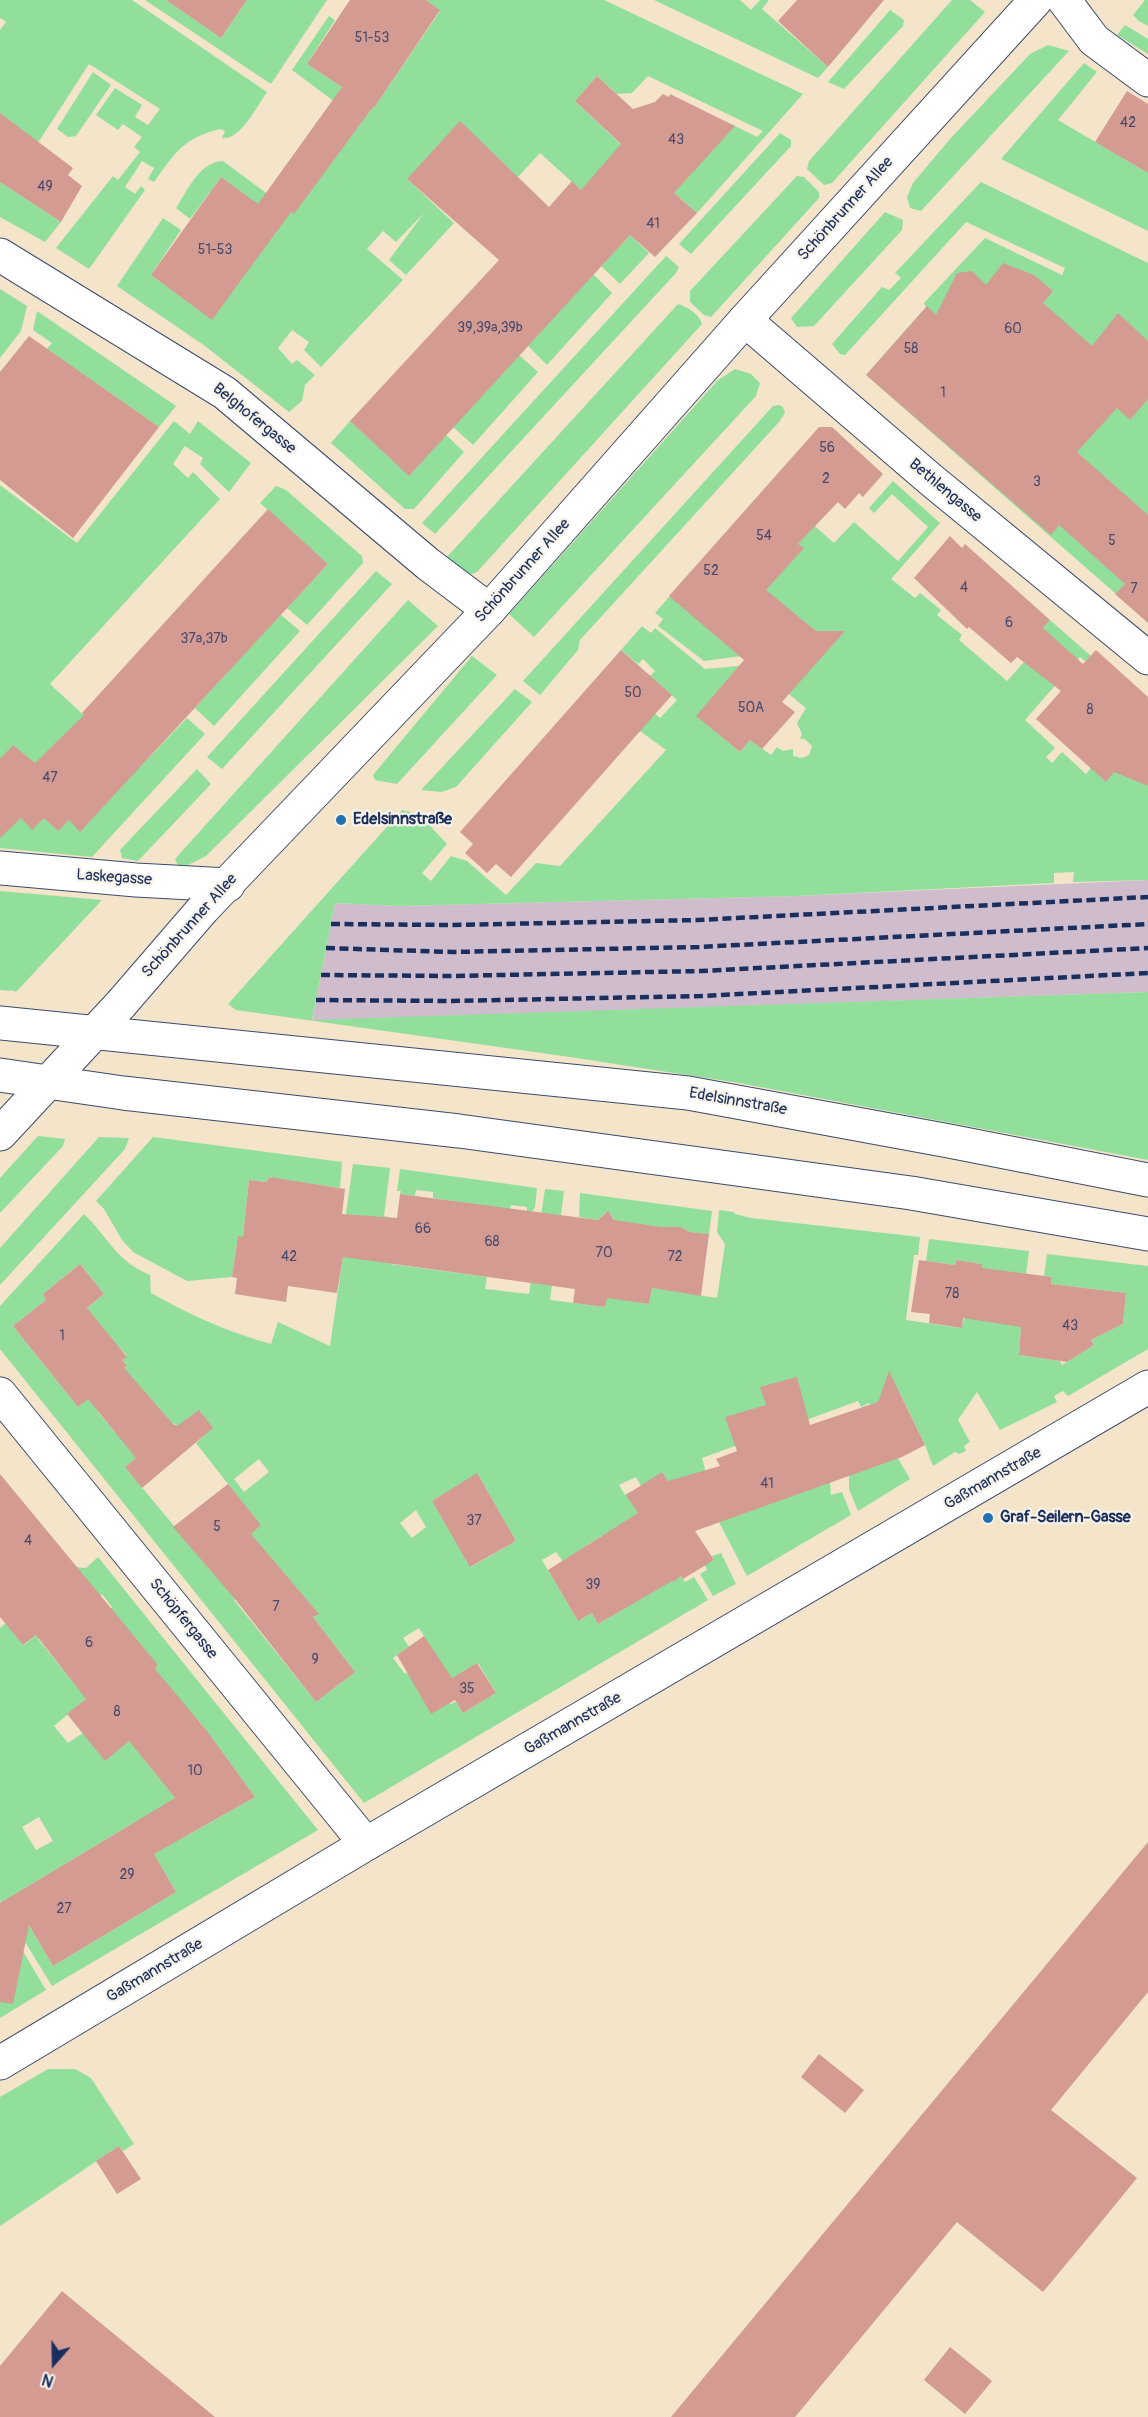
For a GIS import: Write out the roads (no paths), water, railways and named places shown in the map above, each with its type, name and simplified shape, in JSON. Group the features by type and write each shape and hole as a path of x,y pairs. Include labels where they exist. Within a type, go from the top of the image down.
{"street":[{"name":"Schönbrunner Allee","path":"0,1134 121,1004 203,909 489,610 745,320 1036,0"},
{"path":"1064,0 1094,39 1148,80"},
{"name":"Belghofergasse","path":"0,255 225,393 428,564 489,610"},
{"name":"Bethlengasse","path":"745,320 930,479 1148,658"},
{"name":"Laskegasse","path":"0,868 136,880 228,885"},
{"name":"Edelsinnstraße","path":"0,1023 688,1093 1148,1180"},
{"path":"0,1075 123,1093 459,1131 911,1193 1148,1234"},
{"name":"Gaßmannstraße","path":"0,2063 366,1844 1148,1387"},
{"name":"Schöpfergasse","path":"0,1394 366,1844"}],"railway":[{"path":"331,924 452,925 698,920 1148,897"},
{"path":"326,948 452,952 699,947 1148,924"},
{"path":"321,975 451,976 701,971 1148,948"},
{"path":"316,1000 451,1001 701,996 1148,973"}],"place":[{"name":"Edelsinnstraße","path":"341,820"},
{"name":"Graf-Seilern-Gasse","path":"988,1518"}]}
